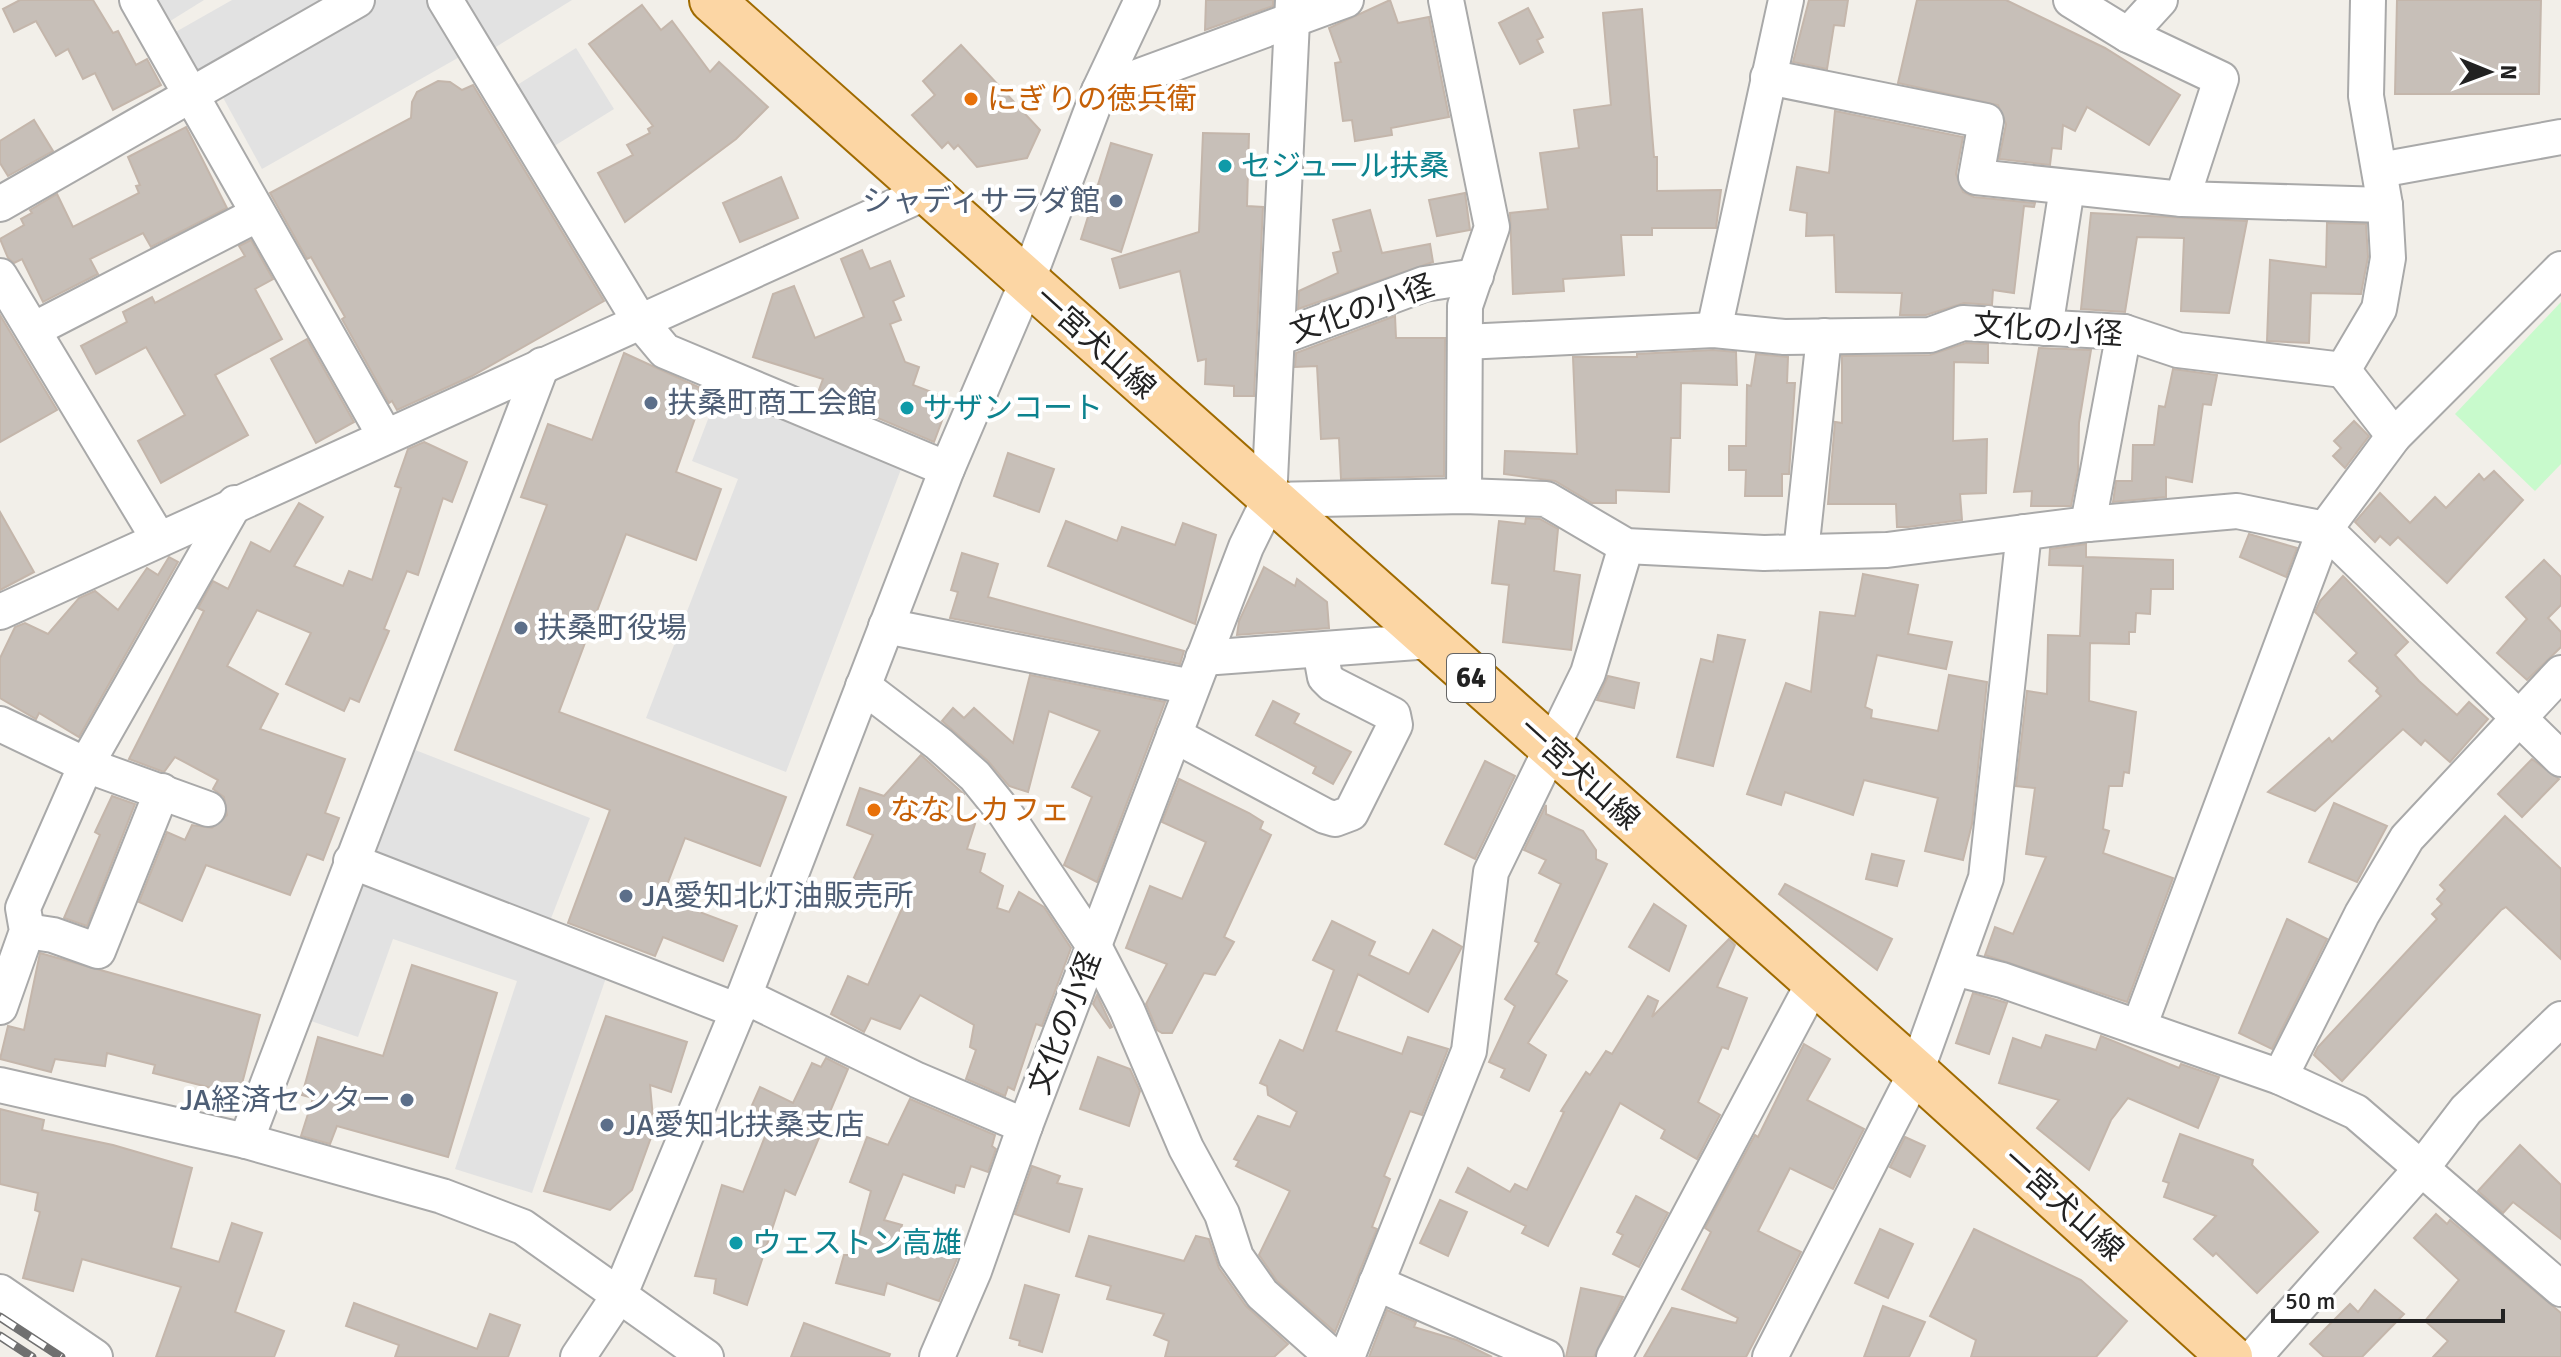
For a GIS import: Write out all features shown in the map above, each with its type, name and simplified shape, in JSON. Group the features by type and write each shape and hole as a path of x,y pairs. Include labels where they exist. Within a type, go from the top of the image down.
{"main road":[{"name":"一宮犬山線","path":"712,0 929,191 1269,500 1916,1072 2230,1357"}],"street":[{"path":"137,0 385,436"},
{"path":"0,204 357,0"},
{"path":"445,0 639,320 665,351 947,469"},
{"path":"1099,91 1293,11 1346,0"},
{"path":"1446,0 1492,227 1465,306 1464,496"},
{"path":"1714,330 1786,0"},
{"path":"2071,0 2128,35 2221,79 2182,199"},
{"path":"2128,35 2160,0"},
{"path":"2368,0 2366,96 2385,205 2388,258 2379,309 2343,370 2394,436"},
{"path":"578,1357 620,1294 741,1004 947,469 1027,282 1099,91 1139,2"},
{"path":"1278,338 1293,11"},
{"path":"1768,77 1986,121 1976,177 2182,199 2385,205"},
{"path":"2380,170 2561,137"},
{"path":"2045,328 2067,188"},
{"path":"0,612 929,191"},
{"path":"35,329 258,214"},
{"path":"2139,1027 2325,529 2394,436 2561,269"},
{"path":"0,276 35,329 158,538"},
{"name":"文化の小径","path":"937,1357 974,1271 1025,1126 1246,547 1269,500 1278,338 1424,284 1476,276"},
{"name":"文化の小径","path":"1465,342 1714,330 1824,336 1930,335 1963,323 2124,332 2178,350 2343,370"},
{"path":"2088,524 2124,332"},
{"path":"1801,552 1824,336"},
{"path":"246,1141 542,365"},
{"path":"1269,500 1464,496 1546,499 1626,546 1801,552 1887,550 2088,524 2237,511 2325,529 2561,759"},
{"path":"0,1007 27,931 23,908 86,765 235,503"},
{"path":"1770,1357 1916,1072 1986,878 2024,532"},
{"path":"1347,1357 1469,1051 1485,898 1491,872 1588,673 1626,546"},
{"path":"886,626 1198,673 1320,650 1430,641"},
{"path":"1174,735 1325,816 1345,818 1351,813 1395,725 1393,715 1332,684 1325,677 1320,650"},
{"path":"2280,1077 2362,914 2407,838 2561,673"},
{"path":"863,686 914,722 975,776 1005,813 1094,946 1127,1010 1186,1148 1222,1214 1236,1257 1262,1294 1333,1357"},
{"path":"0,724 86,765 208,809"},
{"path":"27,931 53,935 98,951 162,791"},
{"path":"351,861 741,1004 1025,1126"},
{"path":"1954,968 2002,980 2280,1077 2356,1112 2561,1289"},
{"path":"1614,1357 1814,982"},
{"path":"2254,1357 2421,1169 2466,1110 2561,1019"},
{"path":"0,1085 246,1141 442,1196 523,1227 706,1357"},
{"path":"1376,1283 1546,1357"},
{"path":"0,1292 95,1357"}],"green space":[{"path":"2561,302 2561,464 2535,491 2455,414"}],"shaded area":[{"path":"154,0 204,0 167,23"},
{"path":"232,0 335,0 200,77 165,38"},
{"path":"377,0 432,0 463,55 262,169 220,92"},
{"path":"455,0 572,0 486,53"},
{"path":"576,48 614,109 551,148 514,87"},
{"path":"718,393 903,464 786,772 646,718 738,479 692,461"},
{"path":"410,748 590,818 550,921 370,851"},
{"path":"354,879 609,969 532,1193 455,1169 517,981 393,939 358,1037 305,1019"}],"building":[{"path":"20,0 93,0 113,33 118,31 136,65 147,59 161,85 113,110 95,73 83,79 68,49 56,56 36,21 14,32 3,9"},
{"path":"1206,0 1273,0 1273,6 1205,30"},
{"path":"1390,0 1398,23 1429,17 1449,117 1391,128 1392,135 1355,141 1352,120 1343,121 1335,63 1341,62 1329,28"},
{"path":"1809,0 1848,0 1844,26 1834,25 1827,69 1793,62"},
{"path":"1917,0 2006,0 2105,48 2180,95 2149,145 2087,107 2075,131 2063,125 2061,149 2052,148 2050,165 1999,159 2006,124 1998,105 1898,83"},
{"path":"2397,0 2541,0 2539,94 2395,94"},
{"path":"642,5 661,30 672,21 710,72 719,62 768,107 736,139 625,222 598,173 633,155 627,145 650,133 648,129 653,126 589,44"},
{"path":"1528,8 1543,37 1537,40 1543,52 1520,64 1499,23"},
{"path":"1642,9 1654,157 1657,157 1657,191 1721,190 1716,228 1652,228 1652,235 1621,235 1624,275 1563,279 1564,291 1513,294 1510,213 1548,209 1540,153 1579,148 1574,110 1611,105 1603,13"},
{"name":"にぎりの徳兵衛","path":"961,45 1040,130 1027,158 977,167 958,145 954,149 948,142 942,148 912,115 935,95 923,81"},
{"path":"438,81 450,82 462,90 473,85 604,301 472,376 397,410 392,401 389,403 311,257 307,259 270,193 411,118 412,102 417,92"},
{"path":"1835,111 1963,137 1956,174 1963,192 1974,197 2035,203 2034,207 2024,206 2014,293 1993,290 1992,305 1964,303 1926,315 1900,315 1902,293 1836,292 1834,235 1806,236 1807,213 1790,210 1797,167 1829,173"},
{"path":"34,120 53,151 8,176 0,163 0,141"},
{"path":"186,127 227,208 151,247 143,233 90,259 98,274 43,302 22,259 14,263 8,258 0,239 24,225 21,219 32,213 30,210 57,194 73,227 139,193 136,186 140,185 128,157"},
{"path":"1203,133 1249,134 1247,206 1263,207 1254,396 1234,396 1234,386 1205,384 1206,359 1198,361 1180,271 1120,288 1112,259 1199,232"},
{"path":"1111,143 1152,155 1121,252 1081,239"},
{"path":"781,177 798,218 740,242 723,203"},
{"path":"1465,193 1470,230 1437,236 1429,200"},
{"path":"1370,210 1382,253 1430,244 1433,262 1298,309 1299,291 1338,273 1333,253 1341,251 1333,220"},
{"path":"2091,213 2247,221 2229,313 2181,311 2184,238 2137,237 2125,312 2081,309"},
{"path":"2327,223 2366,224 2368,257 2361,294 2311,293 2309,343 2267,341 2270,260 2326,267"},
{"path":"251,240 273,279 255,289 282,339 215,375 248,435 161,483 138,441 185,415 146,347 96,374 81,346 127,322 123,312 152,297 155,303 245,256 239,246"},
{"path":"862,250 870,269 890,261 904,296 893,301 901,320 890,324 905,362 919,367 913,385 950,399 934,442 866,413 868,408 819,390 823,379 753,357 773,294 794,286 815,338 864,317 841,259"},
{"path":"0,315 57,410 0,442"},
{"path":"1395,316 1396,338 1445,338 1444,476 1341,479 1339,438 1321,439 1317,366 1295,367 1296,353"},
{"path":"307,339 354,422 316,443 271,359"},
{"path":"1966,343 1988,344 1988,363 1954,362 1953,441 1987,439 1986,493 1960,494 1962,520 1908,527 1897,527 1896,504 1828,504 1835,422 1842,423 1842,356 1930,355"},
{"path":"2039,348 2091,350 2079,423 2078,471 2071,506 2031,506 2032,491 2014,492"},
{"path":"1713,350 1736,352 1737,385 1681,383 1680,438 1671,438 1669,492 1616,490 1616,503 1592,503 1555,481 1504,474 1505,451 1577,454 1573,357 1637,357 1637,354"},
{"path":"624,353 705,390 676,472 721,489 696,560 626,534 559,712 786,797 760,866 685,838 662,898 737,926 723,961 663,937 655,956 568,923 610,810 455,750 547,505 521,497 548,424 592,440"},
{"path":"1756,354 1788,357 1787,383 1795,383 1789,474 1782,474 1782,496 1745,496 1746,470 1729,470 1729,446 1746,446 1747,385 1751,386"},
{"path":"2173,369 2217,375 2211,405 2203,404 2192,482 2166,477 2166,497 2113,502 2116,481 2132,481 2133,445 2154,445 2159,406 2165,407"},
{"path":"2354,421 2369,436 2345,468 2333,456 2341,448 2334,441"},
{"path":"424,442 467,462 452,502 443,498 418,575 407,571 384,629 389,631 359,702 350,698 344,711 286,684 311,633 257,610 227,666 278,694 260,729 345,759 325,813 339,818 323,860 307,854 290,895 206,865 182,921 139,902 167,832 185,840 192,825 212,828 227,815 224,797 213,789 218,780 175,757 164,772 129,759 204,611 198,608 213,581 228,589 251,542 270,552 299,503 323,517 294,566 343,586 349,571 372,580 401,488 395,486 408,449"},
{"path":"1008,453 1054,469 1039,512 994,496"},
{"path":"2494,471 2523,500 2447,583 2398,537 2390,545 2380,536 2375,542 2355,522 2380,493 2410,523 2435,497 2446,508 2479,474 2484,480"},
{"path":"0,512 34,572 0,590"},
{"path":"1526,518 1540,519 1558,529 1554,571 1580,575 1571,650 1503,642 1509,585 1492,583 1499,521 1525,524"},
{"path":"1066,521 1117,541 1122,527 1175,545 1183,523 1216,535 1195,624 1048,566"},
{"path":"2249,534 2297,548 2286,577 2240,557"},
{"path":"2086,544 2086,557 2173,560 2173,589 2151,589 2150,614 2136,613 2135,632 2129,632 2129,644 2090,643 2089,701 2136,712 2129,773 2124,772 2122,786 2109,786 2103,829 2109,831 2103,853 2173,878 2127,1002 1985,955 1995,927 2013,934 2046,857 2026,854 2035,788 2016,786 2027,691 2047,694 2048,635 2080,636 2083,566 2049,565 2050,549"},
{"path":"962,553 998,564 988,597 1184,651 1180,664 950,618 958,592 951,590"},
{"path":"169,557 178,562 79,737 39,713 36,719 0,698 0,658 15,627 25,623 48,634 79,598 95,591 118,610 147,568 158,575"},
{"path":"2544,560 2561,577 2561,605 2548,618 2561,632 2561,647 2527,680 2497,653 2527,619 2506,597"},
{"path":"1264,567 1295,586 1297,579 1327,602 1329,628 1237,635 1239,621"},
{"path":"1863,574 1918,585 1908,634 1952,642 1946,669 1877,655 1865,707 1872,710 1871,718 1938,731 1949,675 1987,682 1972,824 1963,860 1925,851 1938,798 1864,780 1853,815 1785,792 1781,805 1747,794 1786,683 1811,692 1820,612 1855,616"},
{"path":"2343,576 2408,642 2395,655 2419,681 2457,715 2469,702 2488,719 2450,762 2425,740 2421,745 2403,729 2315,811 2268,792 2329,738 2332,742 2381,696 2376,691 2378,688 2349,661 2357,653 2315,612 2320,601"},
{"path":"1718,635 1745,640 1713,766 1677,757 1701,659 1713,662"},
{"path":"1030,675 1165,702 1097,882 1064,865 1092,797 1072,787 1100,731 1049,711 1028,792 1009,786 988,761 942,721 953,708 964,718 974,708 1013,743"},
{"path":"1608,676 1639,683 1634,708 1597,700"},
{"path":"1273,701 1299,714 1294,723 1351,752 1333,784 1313,773 1316,767 1256,735"},
{"path":"921,755 964,794 945,814 975,824 967,849 985,854 980,872 1003,886 997,908 1009,912 1019,892 1044,907 1071,948 1042,1026 1036,1024 1014,1090 1008,1087 1005,1096 966,1079 976,1050 970,1047 974,1025 920,995 900,1029 871,1018 864,1032 831,1014 848,976 868,985 904,904 852,882 873,835 847,825 860,788 884,796"},
{"path":"2532,759 2559,779 2522,817 2498,794"},
{"path":"1485,761 1515,776 1475,859 1445,844"},
{"path":"1179,779 1249,813 1263,822 1260,829 1271,835 1224,937 1234,942 1215,975 1204,973 1172,1033 1162,1033 1157,1030 1146,1004 1167,964 1126,948 1150,886 1182,899 1206,842 1162,822"},
{"path":"112,796 135,804 87,926 64,918 100,835 95,832"},
{"path":"2334,803 2387,826 2357,882 2309,862"},
{"path":"1546,805 1546,814 1583,831 1596,850 1596,859 1607,864 1556,974 1567,981 1528,1043 1546,1055 1529,1091 1501,1077 1505,1069 1489,1062 1515,1006 1505,999 1539,943 1535,941 1561,884 1539,873 1546,860 1524,850"},
{"path":"2505,816 2561,869 2561,959 2506,907 2342,1081 2314,1055 2318,1047 2437,919 2432,914 2442,904 2437,899 2445,890 2440,885"},
{"path":"1872,854 1904,861 1897,886 1866,879"},
{"path":"1785,884 1892,939 1877,970 1779,894"},
{"path":"1654,904 1686,926 1669,971 1629,947"},
{"path":"2287,919 2327,939 2272,1049 2239,1033"},
{"path":"1332,921 1375,942 1369,955 1409,974 1433,930 1462,947 1428,1012 1358,974 1336,1031 1402,1054 1408,1037 1448,1049 1422,1115 1410,1111 1384,1176 1390,1179 1372,1227 1377,1229 1335,1332 1277,1281 1259,1255 1290,1191 1236,1166 1239,1161 1234,1159 1258,1116 1290,1127 1297,1112 1268,1095 1267,1086 1260,1083 1280,1040 1303,1051 1334,970 1313,960"},
{"path":"1729,939 1735,945 1717,987 1747,998 1728,1049 1722,1047 1698,1102 1720,1115 1697,1159 1661,1138 1665,1130 1620,1103 1548,1246 1522,1233 1526,1226 1456,1192 1468,1168 1510,1192 1515,1184 1527,1190 1564,1112 1561,1111 1586,1072 1590,1075 1606,1051 1612,1054 1648,996 1658,1001 1652,1017"},
{"path":"40,953 260,1015 239,1095 153,1073 155,1065 107,1053 105,1066 55,1059 51,1072 0,1059 8,1026 24,1030"},
{"path":"412,965 497,993 448,1157 337,1126 330,1144 301,1136 313,1098 302,1095 318,1037 383,1056"},
{"path":"1973,993 2007,1003 1989,1054 1956,1043"},
{"path":"1097,995 1112,1027 1110,1028 1093,1004"},
{"path":"606,1016 687,1042 671,1092 650,1085 654,1129 632,1190 610,1210 544,1191"},
{"path":"2046,1035 2096,1050 2101,1036 2179,1068 2181,1064 2219,1077 2198,1128 2128,1098 2111,1120 2089,1170 2037,1128 2059,1100 1999,1083 2013,1038 2041,1048"},
{"path":"1804,1044 1830,1059 1807,1100 1864,1129 1833,1189 1790,1168 1758,1231 1801,1252 1746,1357 1644,1357 1672,1308 1736,1323 1738,1318 1682,1289 1711,1232 1705,1228 1755,1135 1758,1137"},
{"path":"1098,1057 1130,1069 1140,1091 1129,1126 1080,1109"},
{"path":"826,1058 848,1069 795,1195 785,1190 747,1305 714,1293 716,1279 695,1276 722,1185 743,1192 766,1134 762,1132 765,1120 749,1112 760,1087 793,1103 812,1063 821,1067"},
{"path":"910,1099 995,1135 992,1146 996,1149 988,1172 971,1166 964,1187 956,1185 954,1193 903,1174 884,1220 902,1225 900,1232 959,1254 939,1301 887,1283 884,1295 836,1283 844,1255 854,1255 871,1191 850,1182 867,1137 888,1145"},
{"path":"0,1109 44,1120 42,1130 113,1145 192,1168 171,1248 219,1262 232,1223 262,1233 235,1312 284,1331 274,1357 156,1357 181,1287 82,1259 73,1291 23,1278 40,1212 35,1210 38,1193 0,1184"},
{"path":"2180,1134 2253,1160 2252,1165 2318,1232 2257,1293 2216,1253 2213,1256 2194,1239 2216,1216 2164,1197 2169,1183 2163,1181"},
{"path":"1905,1137 1925,1146 1910,1177 1890,1167"},
{"path":"2520,1145 2561,1185 2561,1239 2513,1202 2503,1213 2478,1191"},
{"path":"1032,1166 1060,1176 1057,1183 1082,1189 1069,1232 1015,1214"},
{"path":"1636,1196 1668,1213 1639,1267 1613,1254 1623,1235 1617,1232"},
{"path":"1440,1200 1467,1212 1448,1256 1420,1243"},
{"path":"2436,1214 2447,1224 2450,1220 2561,1313 2561,1357 2433,1357 2448,1341 2425,1321 2459,1280 2414,1238"},
{"path":"1880,1229 1913,1244 1888,1298 1855,1283"},
{"path":"1974,1229 2081,1280 2127,1321 2096,1357 1971,1357 1976,1340 1930,1316"},
{"path":"1089,1236 1184,1261 1196,1236 1209,1239 1219,1268 1246,1306 1288,1344 1274,1357 1165,1357 1169,1341 1154,1335 1164,1314 1107,1299 1111,1286 1076,1276"},
{"path":"1025,1285 1059,1295 1042,1352 1019,1345 1020,1341 1010,1338"},
{"path":"1581,1288 1623,1297 1594,1357 1566,1357"},
{"path":"2375,1290 2404,1314 2362,1357 2324,1357 2310,1344 2350,1304 2358,1312"},
{"path":"354,1303 477,1349 490,1314 520,1325 508,1357 395,1357 399,1345 346,1326"},
{"path":"1883,1306 1925,1322 1909,1357 1864,1357"},
{"path":"1387,1310 1416,1322 1414,1327 1457,1340 1492,1357 1369,1357"},
{"path":"804,1323 890,1354 889,1357 791,1357"}],"railway":[{"path":"0,1317 61,1357"},
{"path":"0,1336 32,1357"}],"place":[{"name":"にぎりの徳兵衛","path":"971,99"},
{"name":"セジュール扶桑","path":"1225,166"},
{"name":"シャディサラダ館","path":"1116,201"},
{"name":"扶桑町商工会館","path":"651,403"},
{"name":"サザンコート","path":"907,408"},
{"name":"扶桑町役場","path":"521,628"},
{"name":"ななしカフェ","path":"874,810"},
{"name":"JA愛知北灯油販売所","path":"626,896"},
{"name":"JA経済センター","path":"407,1100"},
{"name":"JA愛知北扶桑支店","path":"607,1125"},
{"name":"ウェストン高雄","path":"736,1243"}]}
